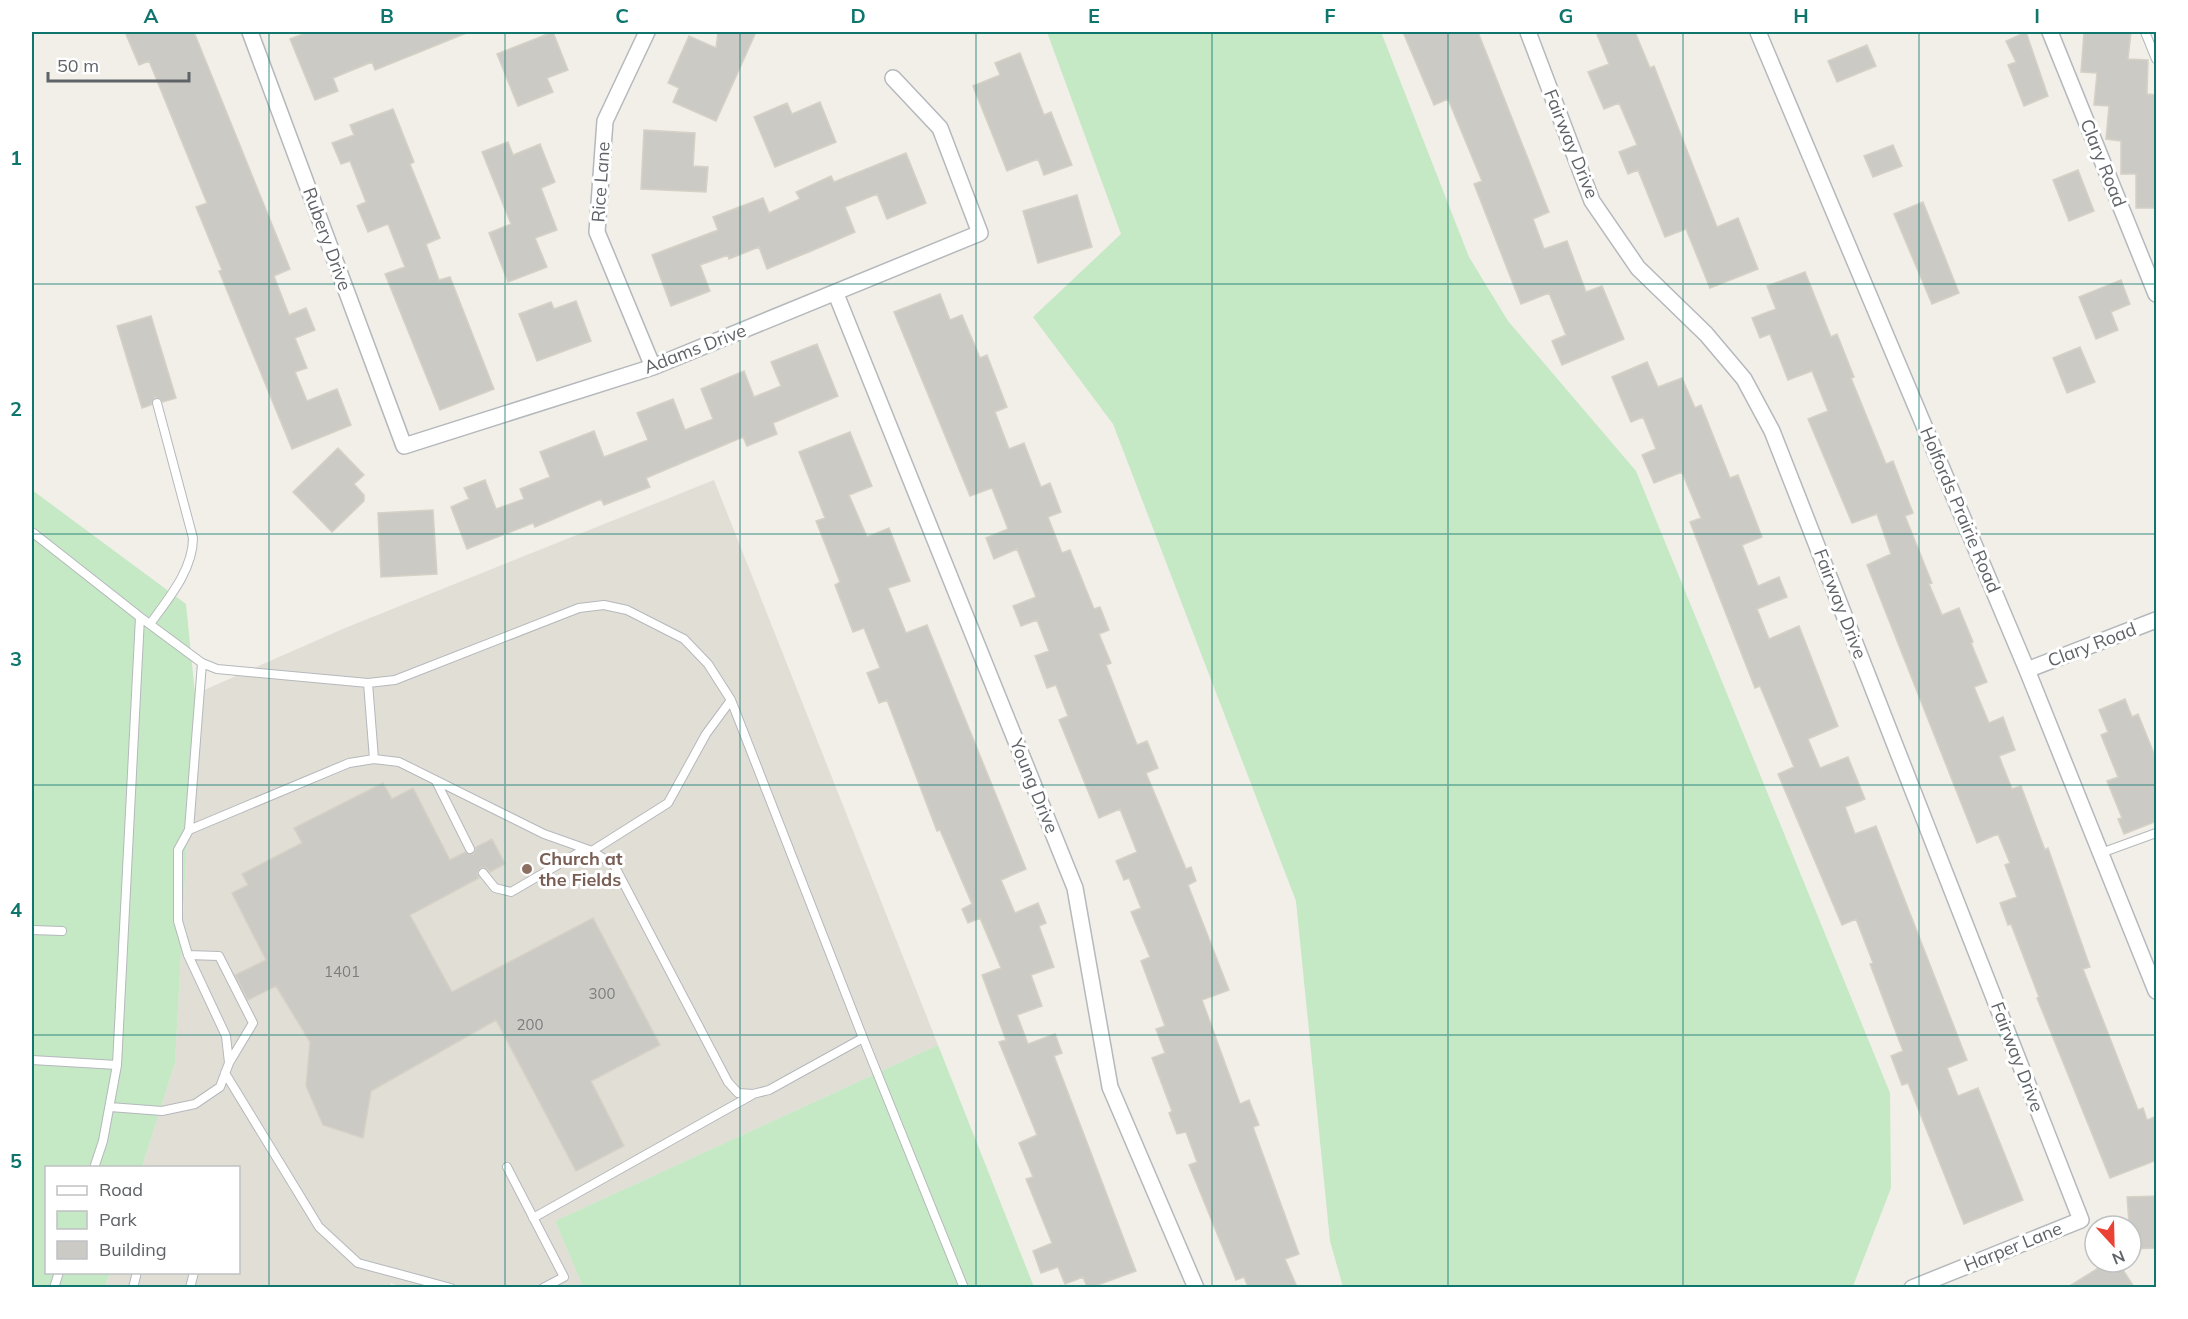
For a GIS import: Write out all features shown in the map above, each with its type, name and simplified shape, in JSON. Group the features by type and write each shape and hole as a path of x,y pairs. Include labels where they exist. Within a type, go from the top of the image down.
{"street":[{"name":"Rubery Drive","path":"250,32 404,446"},
{"name":"Rice Lane","path":"647,32 604,121 597,232 652,367"},
{"name":"Fairway Drive","path":"1528,32 1592,201 1638,268 1706,334 1744,380 1772,431 2081,1220"},
{"name":"Holfords Prairie Road","path":"1758,32 2027,670 2157,991"},
{"name":"Clary Road","path":"2050,32 2157,294"},
{"name":"Adams Drive","path":"404,446 652,367 836,294 980,233 940,128 893,78"},
{"name":"Young Drive","path":"836,294 1075,888 1110,1087 1196,1287"},
{"name":"Clary Road","path":"2027,670 2157,620"},
{"name":"Harper Lane","path":"1912,1287 2081,1220"}],"lane":[{"path":"2145,32 2157,59"},
{"path":"150,624 172,593 193,553 193,538 157,404"},
{"path":"32,532 202,663 234,671 368,683 396,680 579,608 604,604 627,610 684,639 708,664 731,700 863,1038 964,1287"},
{"path":"94,1166 110,1107 117,1065 140,617"},
{"path":"202,663 189,830 178,850 176,872 178,921 188,955 226,1036 230,1063"},
{"path":"368,683 374,759"},
{"path":"483,873 495,888 511,892 668,803 706,734 731,700"},
{"path":"189,830 349,763 374,759 399,762 544,834 588,850 614,865 631,893 728,1082 738,1093 753,1094"},
{"path":"436,781 470,849"},
{"path":"2101,853 2157,833"},
{"path":"32,930 62,931"},
{"path":"110,1107 162,1112 195,1104 220,1087 230,1063 253,1023 219,956 188,955"},
{"path":"533,1218 753,1094 770,1090 863,1038"},
{"path":"32,1060 117,1065"},
{"path":"225,1073 319,1227 358,1263 451,1287"},
{"path":"507,1167 564,1277 543,1287"}],"shaded area":[{"name":"Church at the Fields","path":"714,480 938,1045 555,1221 583,1287 403,1288 391,1283 389,1288 105,1288 110,1274 240,1274 240,1166 142,1166 175,1063 195,694 345,628"}],"green space":[{"path":"1047,32 1381,32 1469,257 1508,321 1636,471 1890,1093 1891,1188 1853,1286 1343,1287 1330,1241 1296,901 1113,424 1033,317 1121,234"},
{"path":"32,490 186,604 195,694 175,1063 142,1166 45,1166 45,1274 110,1274 105,1287 32,1287"},
{"path":"938,1045 1034,1287 583,1287 555,1221"}],"building":[{"path":"125,32 194,32 290,269 274,276 289,315 306,308 315,330 295,338 307,368 295,372 307,401 337,389 351,425 292,449 219,271 222,270 196,207 207,203 149,61 139,65"},
{"path":"308,32 469,32 375,70 372,62 333,78 338,91 315,100 290,39"},
{"path":"553,32 568,70 547,78 553,92 518,106 497,54"},
{"path":"718,32 756,32 716,121 673,102 679,88 668,83 689,36 716,48"},
{"path":"1403,32 1478,32 1549,212 1533,219 1544,249 1567,241 1586,292 1602,286 1624,339 1562,365 1552,341 1566,335 1549,293 1521,304 1474,184 1482,181 1448,99 1434,105"},
{"path":"1596,32 1635,32 1650,68 1654,66 1717,227 1738,218 1758,269 1710,288 1686,229 1665,237 1638,170 1628,174 1619,152 1637,145 1619,103 1604,109 1588,72 1609,64"},
{"path":"2026,32 2048,96 2024,106 2008,65 2016,62 2006,41"},
{"path":"2084,32 2131,32 2128,59 2148,60 2147,94 2157,95 2157,208 2136,208 2136,174 2121,174 2121,141 2106,139 2109,106 2094,105 2097,73 2081,72"},
{"path":"1867,45 1876,66 1837,82 1828,61"},
{"path":"1020,53 1044,115 1051,112 1072,165 1044,175 1038,159 1007,171 973,86 1000,75 995,63"},
{"path":"820,102 836,142 775,167 754,117 787,103 792,114"},
{"path":"393,109 414,162 410,164 440,238 426,244 439,280 450,277 494,389 440,410 385,274 405,267 388,224 368,232 357,206 366,202 350,161 341,164 332,143 354,135 350,125"},
{"path":"644,130 695,133 693,166 708,167 706,192 641,189"},
{"path":"508,142 513,155 540,144 555,182 541,188 557,230 535,238 547,267 508,282 489,233 511,224 482,152"},
{"path":"1893,145 1902,166 1873,177 1864,156"},
{"path":"906,153 926,203 887,219 877,194 845,207 855,232 767,269 759,247 729,259 728,255 700,265 710,291 671,306 652,255 718,230 713,217 763,198 769,213 800,199 796,192 831,176 834,182"},
{"path":"2078,170 2094,211 2069,221 2053,180"},
{"path":"1077,195 1092,247 1038,263 1023,211"},
{"path":"1923,202 1959,293 1932,304 1894,214"},
{"path":"1805,272 1831,337 1837,334 1854,377 1851,378 1886,464 1893,461 1913,513 1905,516 1932,583 1929,584 1942,615 1959,608 1973,642 1971,643 1987,682 1974,687 1989,723 2003,717 2015,750 1999,756 2012,789 2021,786 2045,850 2048,848 2090,967 2083,969 2138,1110 2143,1108 2147,1120 2157,1116 2157,1160 2110,1178 2037,998 2039,997 2011,924 2008,925 2000,903 2017,897 2005,865 2010,863 1998,834 1977,843 1867,565 1891,554 1877,514 1852,523 1808,419 1828,411 1812,371 1788,380 1770,334 1760,338 1752,318 1776,309 1767,286"},
{"path":"2121,280 2130,304 2111,312 2118,330 2096,339 2079,297"},
{"path":"940,294 950,320 962,315 980,358 987,355 1007,407 995,412 1009,449 1024,443 1041,487 1050,483 1061,512 1048,517 1062,553 1070,550 1094,609 1100,607 1109,630 1099,634 1111,663 1106,665 1137,745 1147,741 1158,768 1146,773 1186,869 1191,867 1196,881 1188,885 1229,990 1202,1000 1240,1104 1249,1100 1259,1125 1253,1127 1299,1254 1285,1259 1297,1287 1248,1287 1244,1277 1236,1280 1189,1165 1197,1162 1186,1132 1177,1134 1169,1113 1172,1111 1152,1058 1165,1053 1156,1029 1165,1026 1141,961 1150,957 1131,912 1141,908 1129,878 1124,880 1116,861 1137,852 1120,809 1099,818 1059,720 1068,716 1056,685 1047,688 1035,656 1049,651 1037,620 1021,626 1013,606 1036,597 1017,549 994,559 986,538 1008,529 992,488 970,496 894,312"},
{"path":"576,301 591,341 537,361 519,314 551,302 554,309"},
{"path":"151,316 176,398 163,402 155,397 151,405 142,408 117,326"},
{"path":"817,344 838,396 773,423 777,434 747,446 743,437 646,478 650,487 604,505 601,499 535,527 533,523 467,549 451,507 469,499 464,488 485,480 496,509 524,499 520,489 550,477 540,452 594,431 604,457 648,440 637,413 673,399 685,430 713,419 701,389 744,371 754,397 781,386 771,362"},
{"path":"2080,347 2095,382 2067,393 2053,358"},
{"path":"1647,362 1658,387 1682,378 1695,408 1701,405 1730,478 1738,475 1762,537 1742,545 1758,586 1779,577 1787,597 1757,609 1769,639 1799,626 1838,726 1808,739 1820,768 1848,757 1865,799 1845,807 1855,834 1876,826 1967,1060 1947,1068 1958,1096 1978,1088 2023,1200 1964,1224 1908,1083 1902,1085 1891,1056 1903,1051 1870,964 1873,963 1856,919 1842,925 1778,774 1794,767 1760,686 1755,688 1690,522 1701,518 1682,472 1654,483 1642,455 1656,449 1643,417 1631,422 1612,377"},
{"path":"850,432 872,486 849,495 867,537 889,528 910,581 888,588 906,633 927,625 1026,869 1001,880 1015,913 1038,903 1046,923 1039,926 1054,967 1031,975 1042,1006 1017,1015 1028,1044 1055,1034 1062,1053 1054,1056 1136,1271 1092,1287 1087,1287 1083,1277 1065,1284 1058,1267 1041,1273 1033,1251 1052,1243 1026,1179 1033,1177 1019,1143 1037,1135 999,1042 1006,1040 982,975 1001,968 980,918 968,923 962,909 972,904 940,830 937,831 887,700 879,703 867,673 880,668 864,628 853,632 835,585 840,582 816,521 825,518 799,452"},
{"path":"338,448 364,475 354,484 364,495 364,501 332,532 293,492"},
{"path":"433,510 437,574 381,577 378,513"},
{"path":"2125,699 2132,717 2138,714 2157,761 2157,821 2124,834 2118,819 2122,818 2107,781 2118,777 2101,735 2108,732 2099,710"},
{"path":"383,783 392,799 413,788 450,860 465,852 473,854 476,847 492,839 505,864 490,872 486,868 480,868 477,873 479,878 410,915 452,992 593,918 660,1045 591,1081 624,1146 576,1171 496,1020 371,1091 363,1138 323,1125 306,1086 310,1042 276,986 248,1000 235,975 266,960 232,893 248,885 242,874 302,843 294,828"},
{"path":"2157,1196 2157,1248 2143,1249 2143,1214 2128,1214 2127,1197"},
{"path":"2089,1274 2126,1274 2134,1287 2068,1287"}],"place":[{"name":"Church at the Fields","path":"527,869"}]}
